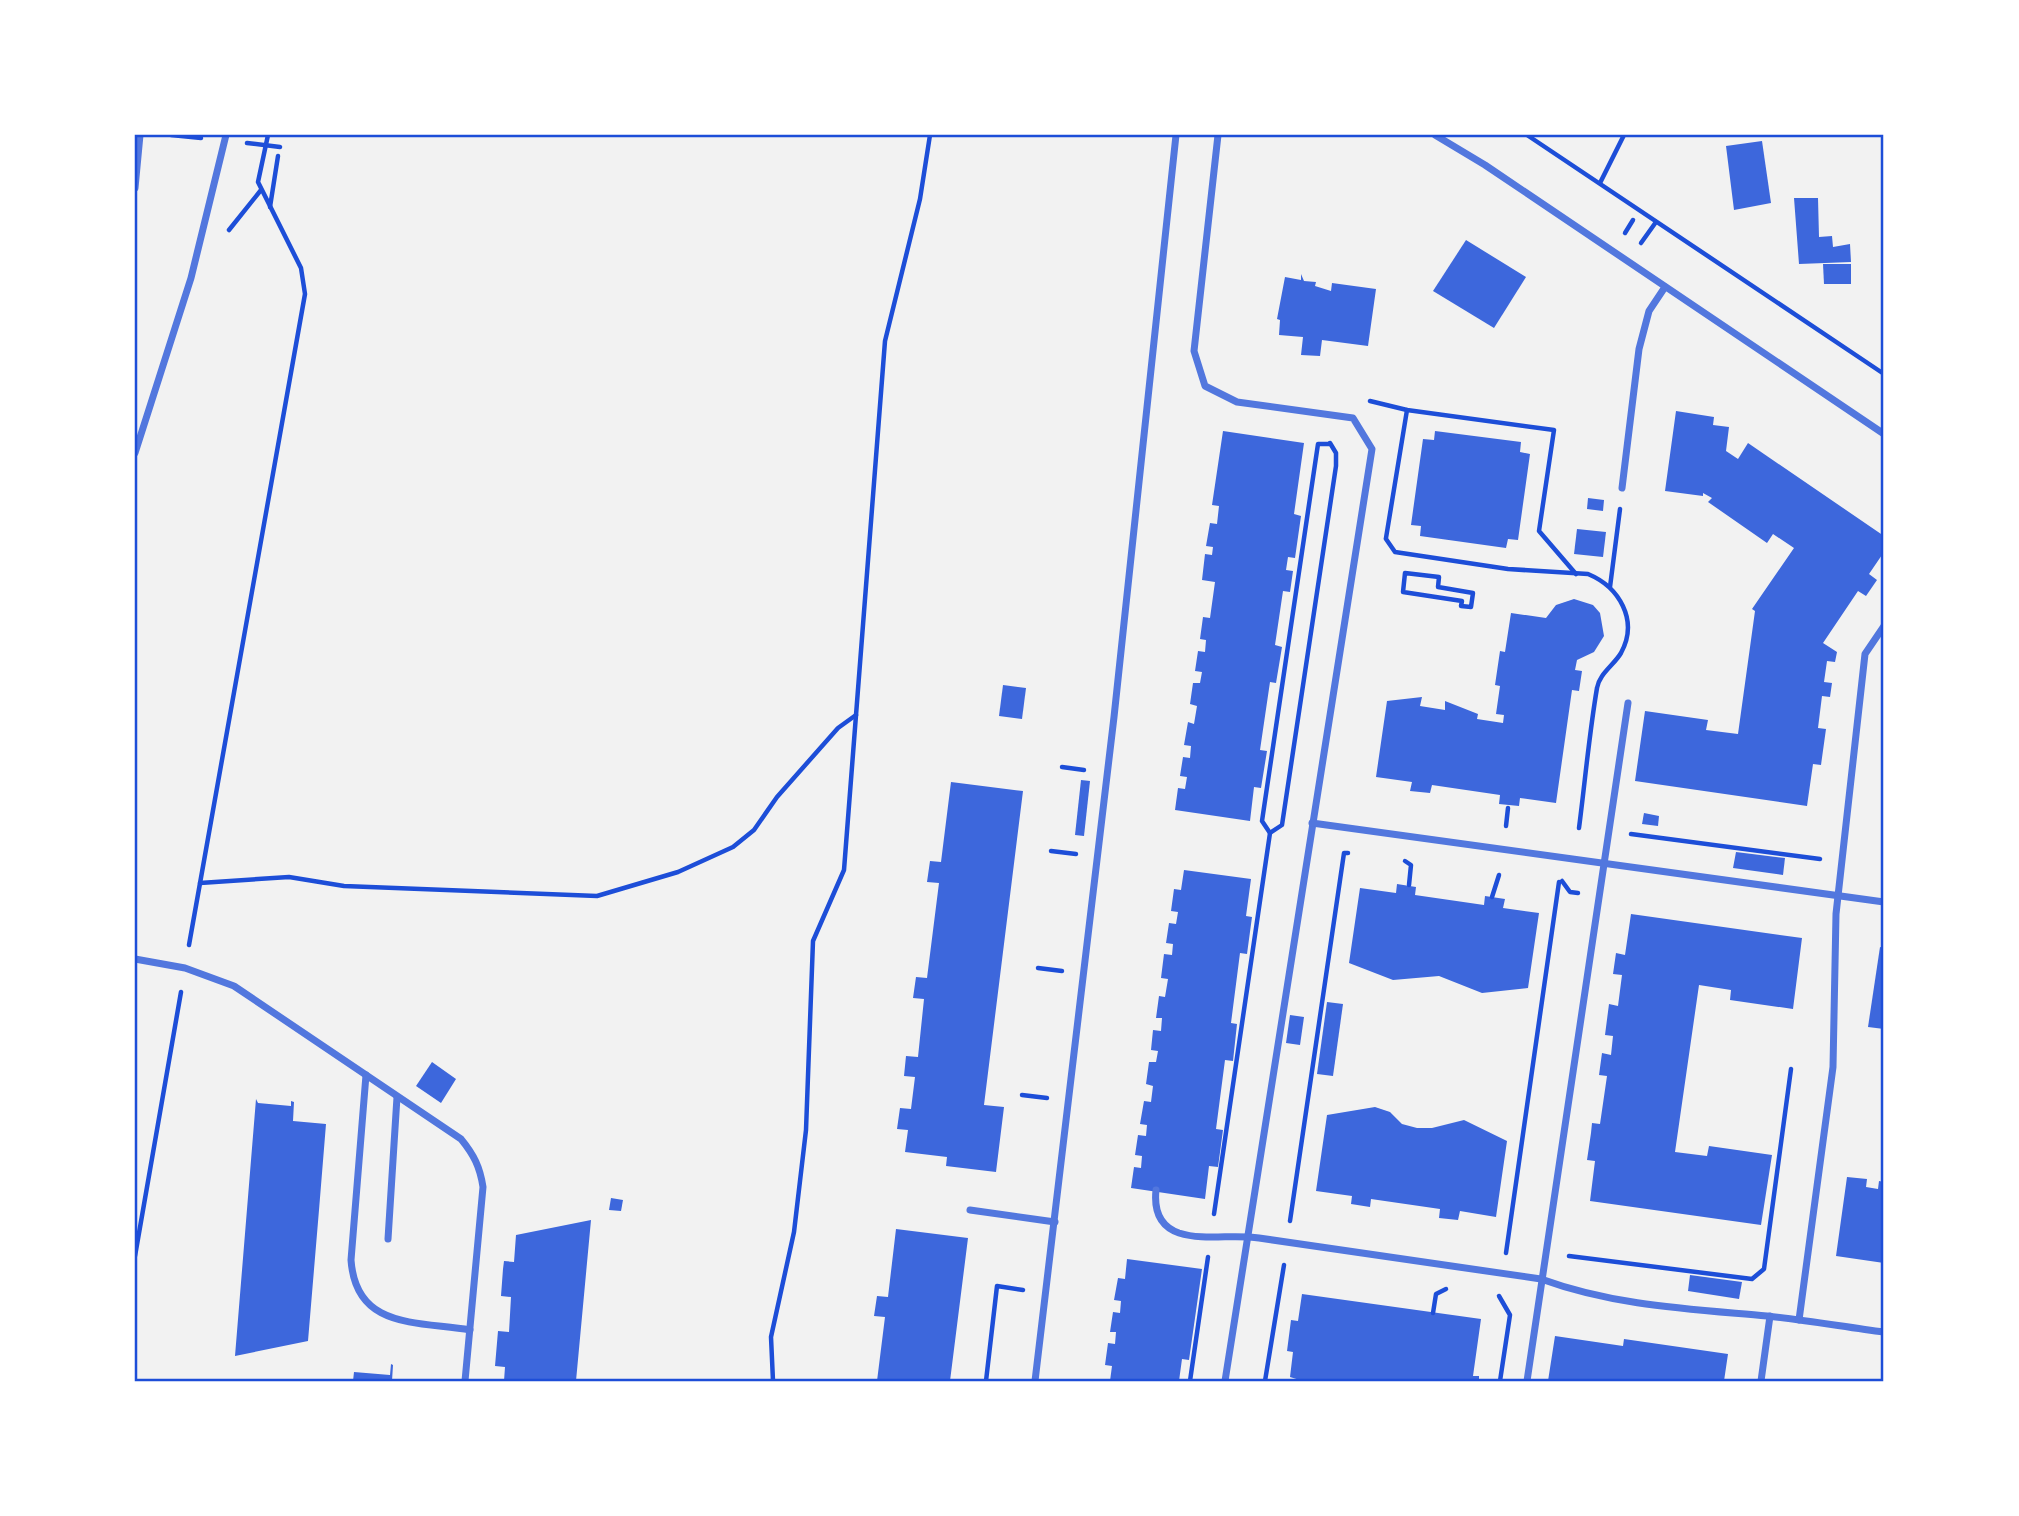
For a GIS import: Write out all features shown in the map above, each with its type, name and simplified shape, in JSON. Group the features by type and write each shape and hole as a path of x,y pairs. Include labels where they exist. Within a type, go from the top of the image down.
{"street":[{"path":"135,188 140,135"},
{"path":"135,453 191,278 226,135"},
{"path":"1035,1381 1115,703 1176,135"},
{"path":"1218,135 1194,351 1205,386 1237,402 1353,418 1372,449 1225,1381"},
{"path":"1435,135 1479,161 1884,434"},
{"path":"1622,488 1639,349 1649,311 1665,287"},
{"path":"1799,1320 1833,1067 1838,896 1865,653 1884,626"},
{"path":"1527,1381 1628,703"},
{"path":"1312,823 1884,902"},
{"path":"135,959 184,968 234,986 461,1139 481,1167 483,1187 465,1381"},
{"path":"366,1075 351,1260 353,1282 365,1305 382,1315 470,1330"},
{"path":"388,1239 397,1097"},
{"path":"1156,1190 1154,1206 1164,1224 1178,1233 1246,1236 1541,1279 1585,1295 1683,1310 1770,1316 1884,1332"},
{"path":"970,1210 1055,1222"},
{"path":"1761,1381 1770,1316"}],"path":[{"path":"170,135 205,139"},
{"path":"135,1256 304,294 301,268 258,182 268,135"},
{"path":"773,1381 771,1337 794,1232 806,1130 813,941 844,870 885,341 920,199 930,135"},
{"path":"1527,135 1884,374"},
{"path":"1600,183 1624,135"},
{"path":"247,143 280,147"},
{"path":"270,207 278,156"},
{"path":"1625,234 1633,220"},
{"path":"1640,244 1656,222"},
{"path":"1191,1381 1270,833 1262,821 1318,444 1329,444 1370,400 1407,410 1554,430 1539,531 1576,574"},
{"path":"1270,833 1282,825 1336,466 1336,453 1329,444"},
{"path":"1610,588 1622,488"},
{"path":"1386,539 1395,552 1508,569 1588,574 1610,588 1626,613 1626,640 1598,684 1579,828 1574,834"},
{"path":"1405,573 1439,578 1438,587 1473,593 1471,607 1461,606 1462,601 1403,592 1405,573"},
{"path":"200,883 289,877 344,886 597,896 678,872 733,847 754,831 778,797 838,728 857,715"},
{"path":"1062,766 1092,771"},
{"path":"1508,808 1506,830 1518,832"},
{"path":"1579,828 1842,862"},
{"path":"1051,851 1067,853"},
{"path":"1265,1381 1344,853 1356,854"},
{"path":"1401,859 1411,865 1409,886"},
{"path":"1492,897 1497,875 1509,873"},
{"path":"1500,1381 1510,1315 1499,1298 1525,1105 1562,883 1548,880"},
{"path":"1038,968 1052,970"},
{"path":"169,990 193,997"},
{"path":"1495,1249 1507,1247 1752,1279 1764,1269 1791,1069"},
{"path":"1022,1096 1037,1097"},
{"path":"1290,1223 1303,1224"},
{"path":"986,1381 997,1286 1015,1289"},
{"path":"1433,1313 1436,1293 1445,1288 1456,1290"},
{"path":"1488,1296 1499,1298"}],"building":[{"path":"1762,141 1771,203 1734,210 1726,146"},
{"path":"1794,198 1818,198 1819,237 1832,236 1833,247 1850,244 1851,262 1799,264"},
{"path":"1466,240 1526,277 1494,328 1433,291"},
{"path":"1823,264 1851,264 1851,284 1824,284"},
{"path":"1301,274 1304,281 1316,282 1315,286 1331,291 1332,283 1376,289 1368,346 1322,340 1320,356 1301,355 1303,337 1279,335 1280,320 1277,319 1285,277 1301,280"},
{"path":"1676,411 1714,417 1713,425 1729,427 1726,451 1738,459 1748,443 1884,536 1884,552 1869,574 1877,580 1866,596 1858,591 1823,643 1837,652 1835,662 1827,661 1824,682 1832,683 1830,697 1822,696 1818,728 1826,729 1821,765 1813,764 1807,806 1635,781 1645,711 1708,720 1706,730 1738,734 1755,611 1752,609 1794,548 1773,534 1767,543 1708,502 1712,498 1703,493 1703,496 1665,491"},
{"path":"1223,431 1304,443 1294,514 1301,516 1295,558 1288,557 1286,570 1293,571 1290,592 1283,591 1275,645 1282,647 1276,683 1270,682 1260,750 1267,751 1261,788 1254,787 1250,821 1175,810 1178,788 1185,789 1187,777 1180,776 1183,757 1190,758 1191,746 1184,745 1188,722 1194,724 1197,706 1190,704 1193,683 1200,683 1202,672 1195,671 1198,651 1205,652 1206,640 1200,639 1203,617 1210,618 1215,582 1202,580 1205,554 1212,555 1213,547 1206,546 1210,523 1217,524 1219,506 1212,505"},
{"path":"1435,431 1521,442 1520,452 1530,454 1518,540 1508,539 1506,548 1420,536 1421,526 1411,525 1423,439 1434,440"},
{"path":"1588,498 1604,500 1603,511 1587,509"},
{"path":"1577,529 1606,532 1603,557 1574,554"},
{"path":"1574,599 1593,605 1600,613 1604,636 1594,652 1577,660 1575,670 1582,671 1579,691 1572,690 1556,803 1520,798 1519,806 1499,804 1500,795 1432,785 1430,793 1410,791 1412,782 1376,777 1387,701 1422,697 1420,706 1445,710 1445,701 1478,714 1477,719 1503,723 1504,715 1496,714 1500,686 1495,685 1500,651 1505,652 1511,613 1546,618 1556,605"},
{"path":"1003,685 1026,688 1022,719 999,716"},
{"path":"1081,780 1090,781 1084,836 1075,835"},
{"path":"951,782 1023,791 984,1105 1004,1107 996,1172 946,1166 947,1157 905,1152 908,1130 897,1129 900,1108 911,1109 915,1077 904,1076 906,1056 918,1057 924,999 913,998 916,977 927,978 939,883 927,882 930,861 941,862"},
{"path":"1644,813 1659,816 1658,826 1642,824"},
{"path":"1736,852 1785,858 1783,875 1733,868"},
{"path":"1184,870 1251,879 1246,916 1252,917 1247,954 1240,953 1231,1023 1237,1024 1233,1061 1225,1060 1216,1129 1223,1130 1218,1167 1209,1166 1205,1199 1131,1188 1134,1167 1141,1168 1142,1156 1135,1155 1138,1135 1146,1136 1147,1125 1140,1124 1144,1101 1151,1102 1153,1086 1146,1084 1149,1062 1156,1062 1158,1051 1151,1050 1153,1030 1161,1031 1162,1018 1156,1018 1159,996 1165,997 1168,979 1161,978 1164,954 1172,955 1173,944 1166,943 1169,923 1176,924 1178,912 1171,911 1174,889 1181,890"},
{"path":"1397,884 1416,887 1415,895 1484,905 1485,896 1505,899 1503,908 1539,913 1528,988 1482,993 1439,976 1393,980 1349,963 1360,888 1396,893"},
{"path":"1631,914 1802,938 1793,1009 1730,1000 1731,990 1699,985 1675,1152 1707,1156 1709,1146 1772,1155 1761,1225 1590,1201 1595,1161 1587,1160 1592,1123 1600,1124 1607,1076 1599,1075 1602,1053 1611,1055 1613,1036 1605,1035 1609,1004 1618,1006 1622,975 1613,974 1616,953 1625,955"},
{"path":"1880,947 1884,948 1884,1029 1868,1027"},
{"path":"1327,1002 1343,1004 1333,1076 1317,1074"},
{"path":"1290,1015 1304,1017 1300,1045 1286,1043"},
{"path":"432,1062 456,1079 441,1103 416,1086"},
{"path":"256,1099 258,1103 291,1106 291,1101 294,1102 293,1121 326,1124 319,1210 308,1341 235,1356"},
{"path":"1375,1107 1390,1112 1402,1124 1417,1128 1432,1128 1464,1120 1507,1141 1496,1217 1460,1211 1458,1220 1439,1218 1440,1209 1371,1199 1370,1207 1351,1204 1352,1196 1316,1191 1327,1115"},
{"path":"1847,1177 1867,1179 1866,1187 1878,1189 1879,1181 1884,1182 1884,1263 1836,1256"},
{"path":"611,1198 623,1200 621,1211 609,1210"},
{"path":"591,1220 576,1381 504,1381 505,1367 495,1366 498,1331 509,1332 511,1297 501,1296 504,1261 514,1262 516,1235"},
{"path":"896,1229 968,1238 950,1381 877,1381 885,1317 874,1316 877,1296 888,1297"},
{"path":"1127,1259 1202,1269 1189,1360 1182,1359 1179,1381 1110,1381 1112,1366 1105,1365 1108,1343 1115,1344 1116,1332 1110,1332 1113,1312 1120,1313 1121,1301 1114,1300 1118,1278 1125,1279"},
{"path":"1690,1275 1742,1282 1739,1299 1688,1291"},
{"path":"1302,1294 1481,1319 1473,1376 1479,1376 1479,1381 1303,1381 1290,1377 1293,1352 1287,1351 1291,1320 1298,1321"},
{"path":"1555,1336 1623,1346 1624,1339 1728,1354 1724,1381 1548,1381"},
{"path":"391,1364 392,1381 353,1381 354,1372 390,1375"}]}
